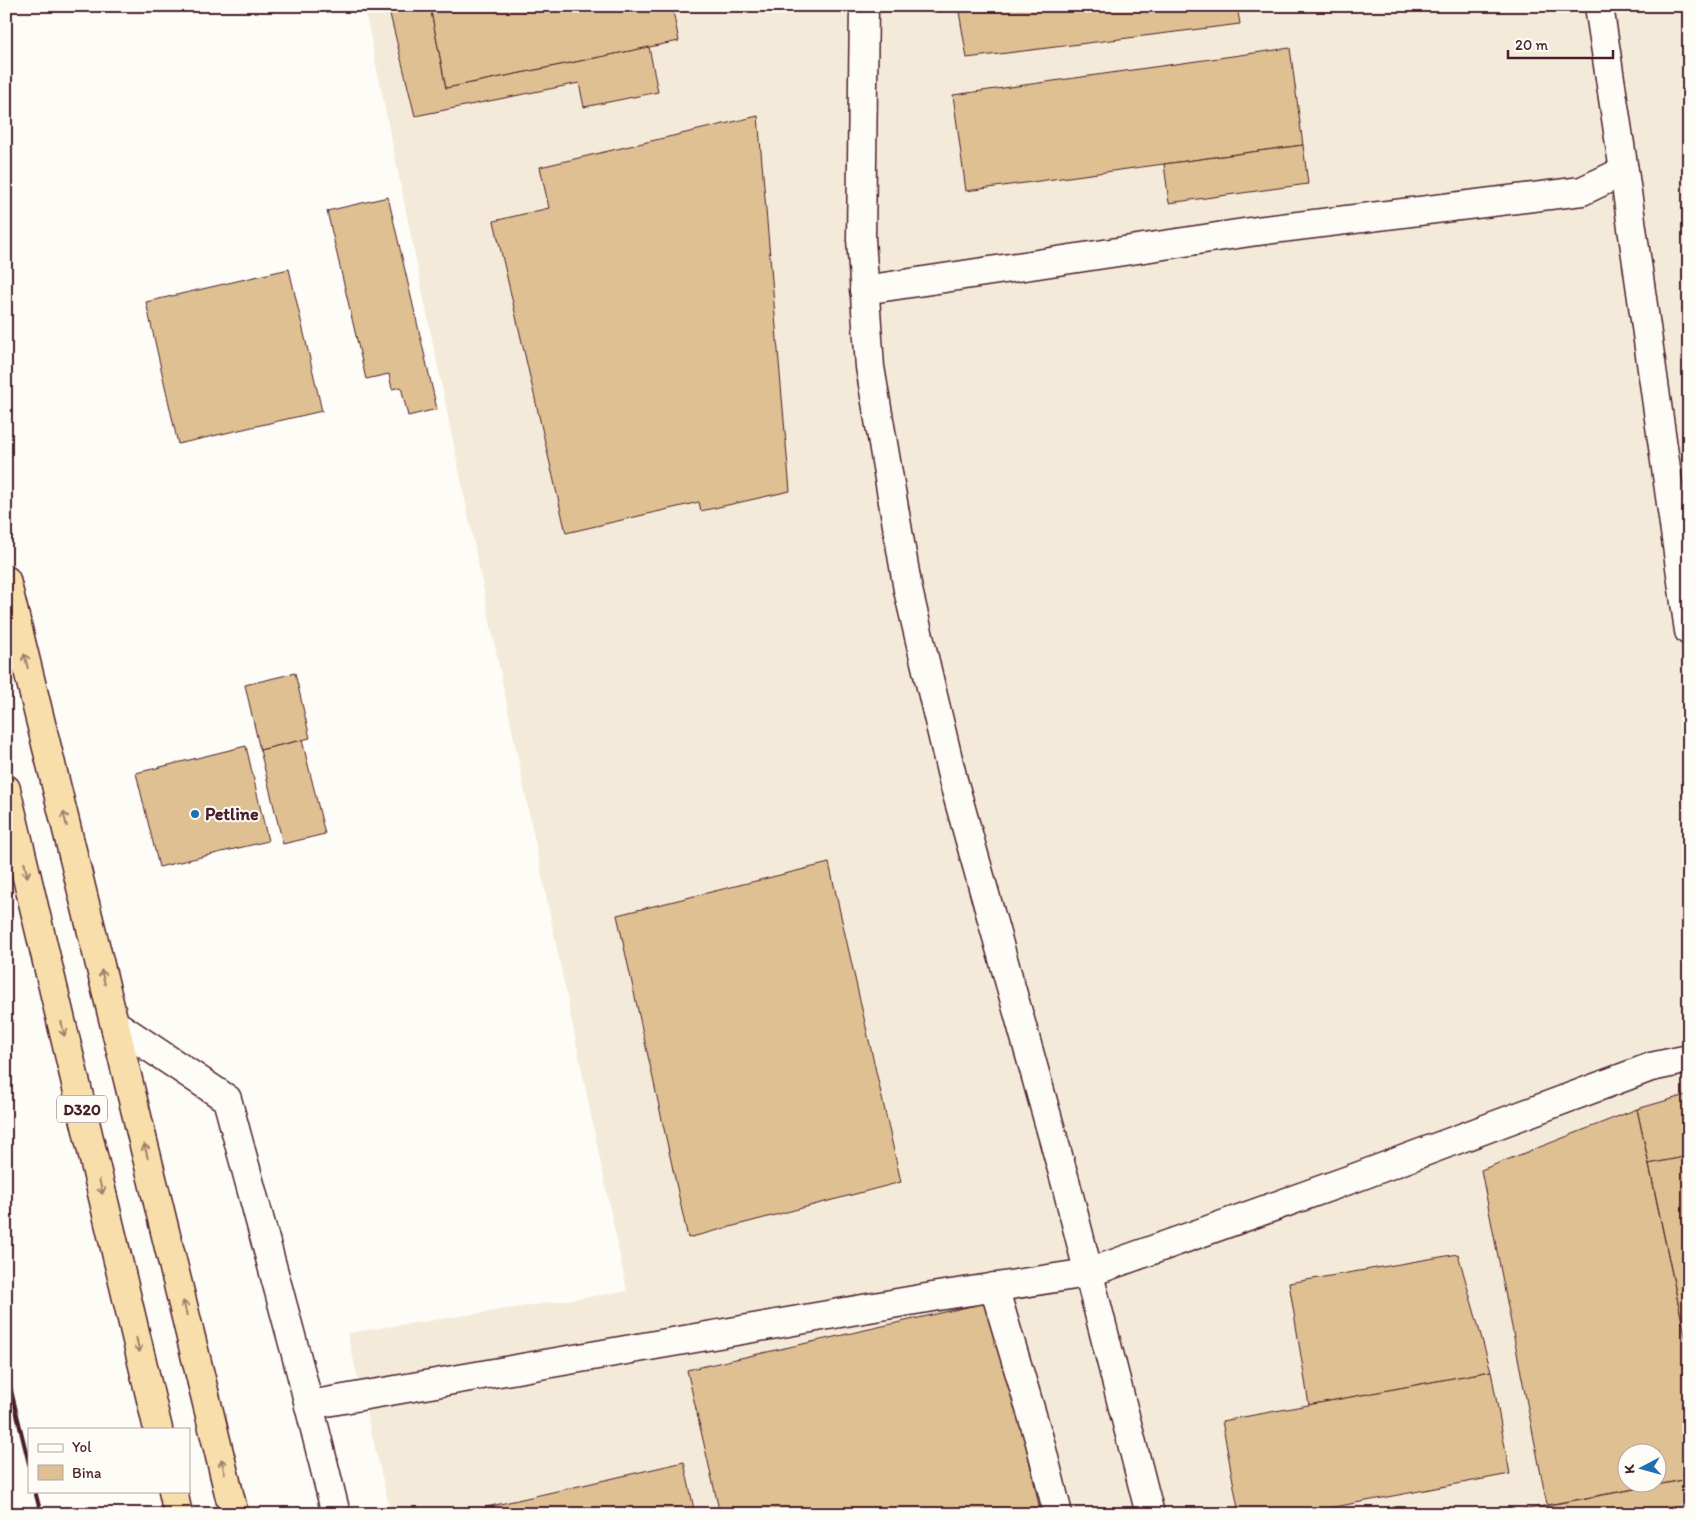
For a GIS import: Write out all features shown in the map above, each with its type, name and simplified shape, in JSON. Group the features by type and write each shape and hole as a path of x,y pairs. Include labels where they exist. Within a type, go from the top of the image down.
{"highway":[{"name":"D320","path":"6,580 234,1514"},
{"name":"D320","path":"6,789 158,1428"},
{"path":"173,1492 178,1514"}],"street":[{"path":"864,6 862,239 864,290 870,367 908,590 953,780 1066,1184 1150,1514"},
{"path":"1599,6 1689,631"},
{"path":"864,290 1257,231 1582,191 1624,171"},
{"path":"115,1024 227,1098 336,1514"},
{"path":"309,1406 994,1287 1088,1273 1357,1177 1651,1067 1689,1059"},
{"path":"994,1287 1040,1442 1058,1514"}],"shaded area":[{"path":"364,6 1689,6 1689,1514 391,1514 347,1333 627,1291"}],"building":[{"path":"388,6 430,6 446,88 649,47 658,92 584,107 579,83 415,116"},
{"path":"430,6 672,6 679,41 446,88"},
{"path":"958,6 1237,6 1240,24 967,58"},
{"path":"1290,48 1303,145 966,191 953,95"},
{"path":"758,116 790,491 701,511 699,502 566,533 494,221 549,208 540,167"},
{"path":"1303,145 1308,184 1169,203 1164,164"},
{"path":"388,197 437,409 408,416 401,387 392,389 389,374 366,379 327,211"},
{"path":"289,269 322,411 178,444 146,302"},
{"path":"295,673 310,738 260,750 245,685"},
{"path":"302,740 325,834 283,844 260,750"},
{"path":"246,746 268,841 159,867 136,773"},
{"path":"829,863 901,1182 688,1238 617,915"},
{"path":"1689,1094 1689,1156 1649,1164 1637,1109"},
{"path":"1637,1109 1689,1354 1689,1479 1668,1483 1668,1442 1618,1442 1618,1492 1547,1505 1481,1170"},
{"path":"1689,1156 1689,1354 1649,1164"},
{"path":"1458,1254 1491,1371 1309,1405 1289,1283"},
{"path":"994,1301 1041,1514 720,1514 687,1370"},
{"path":"1491,1371 1510,1474 1297,1514 1239,1514 1222,1421"},
{"path":"684,1462 695,1514 479,1514 478,1509"},
{"path":"1689,1479 1689,1514 1518,1514 1517,1511 1619,1492 1668,1492 1668,1483"}],"railway":[{"path":"6,1370 28,1460"},
{"path":"35,1492 41,1514"}],"place":[{"name":"Petline","path":"195,814"}]}
